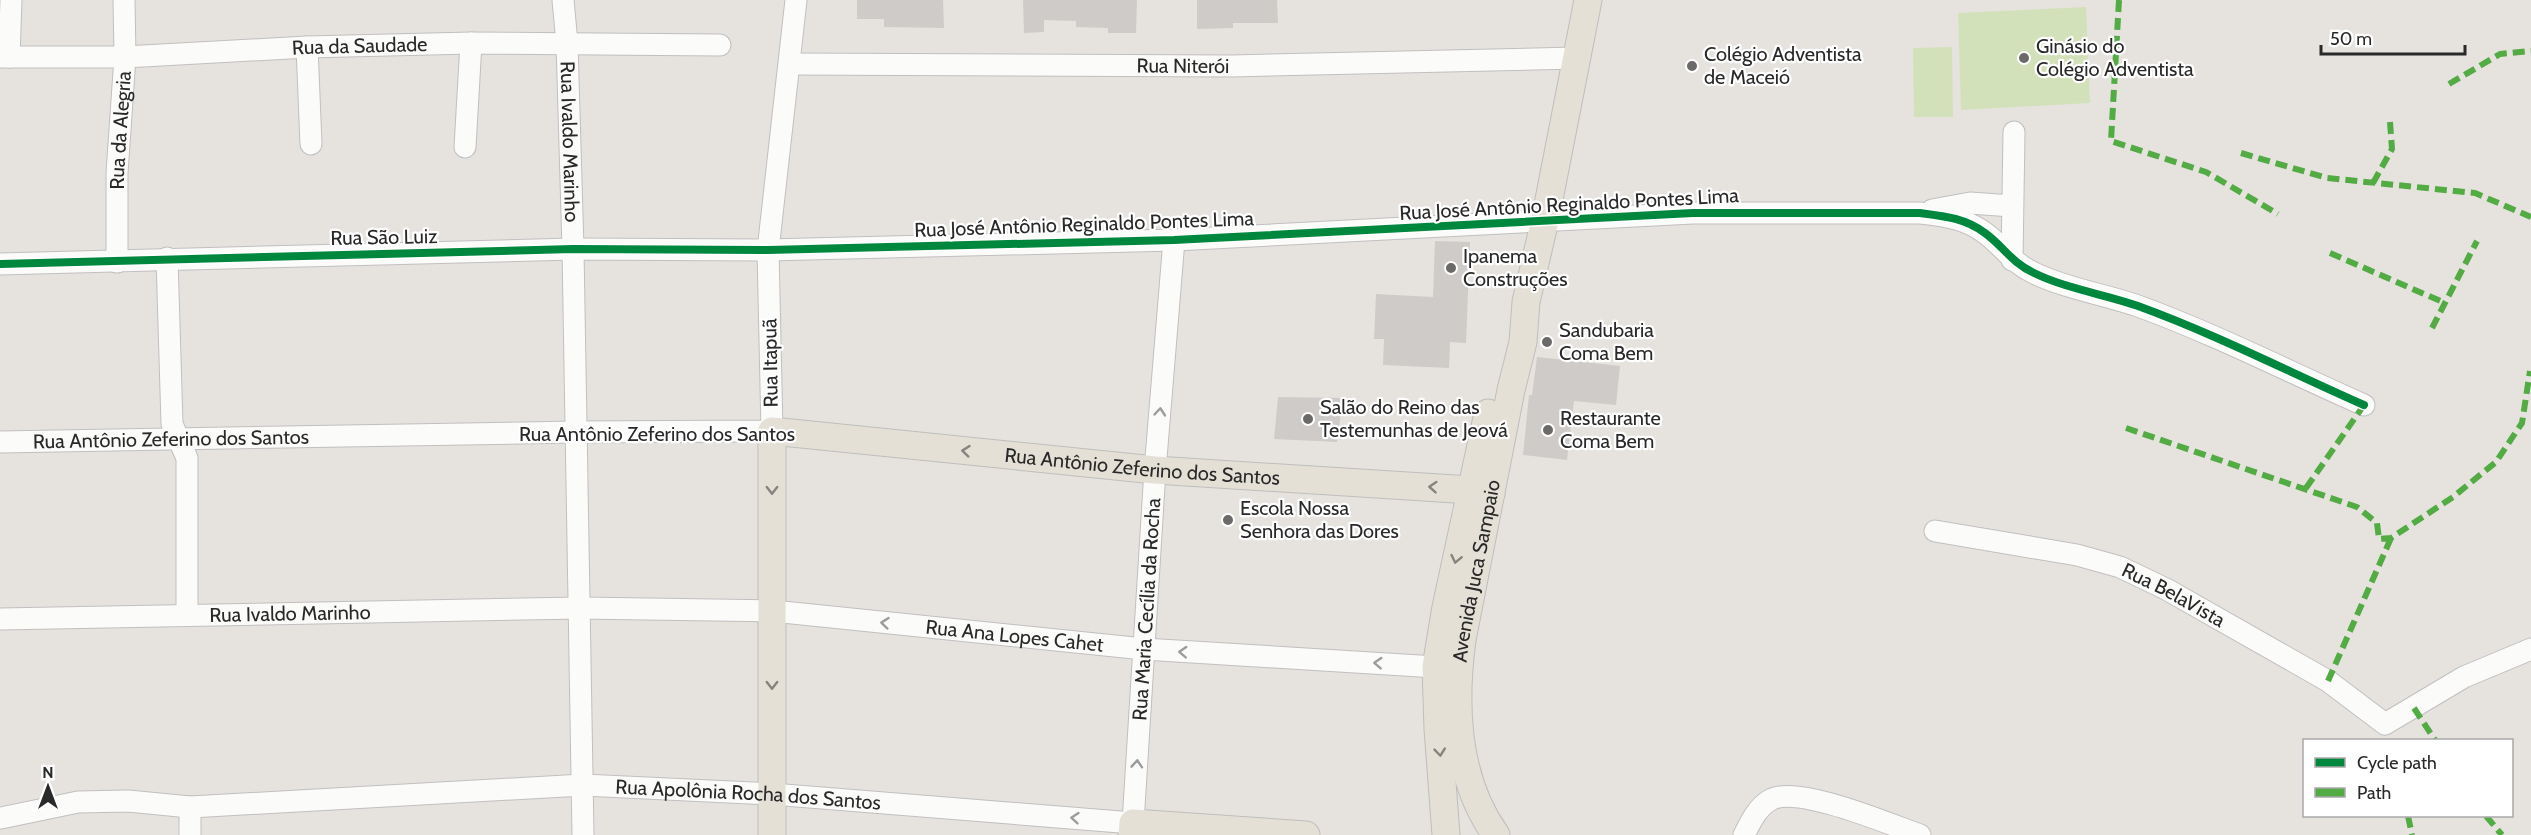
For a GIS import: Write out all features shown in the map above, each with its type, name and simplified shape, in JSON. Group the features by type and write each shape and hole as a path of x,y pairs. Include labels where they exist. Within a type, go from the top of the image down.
{"main road":[{"name":"Avenida Juca Sampaio","path":"1446,835 1436,667 1446,608 1511,390 1523,342 1526,302 1545,220 1588,0"},
{"name":"Rua Antônio Zeferino dos Santos","path":"772,431 1155,470 1481,491"},
{"name":"Rua Itapuã","path":"772,431 772,835"},
{"name":"Avenida Juca Sampaio","path":"1481,491 1458,671 1458,725 1465,770 1489,825"},
{"path":"1464,835 1489,825"},
{"name":"Rua Apolônia Rocha dos Santos","path":"1132,829 1305,835"}],"street":[{"path":"5,57 11,0"},
{"name":"Rua da Alegria","path":"117,262 117,173 125,57 123,0"},
{"name":"Rua Ivaldo Marinho","path":"563,0 567,43 573,249 583,835"},
{"name":"Rua Itapuã","path":"772,431 768,250 796,0"},
{"path":"465,147 471,43"},
{"name":"Rua da Saudade","path":"5,57 125,57 307,47 471,43 720,45"},
{"path":"307,47 311,144"},
{"name":"Rua Niterói","path":"790,64 1231,66 1576,58"},
{"path":"2012,260 2014,132"},
{"path":"1920,213 1970,203 2012,206"},
{"name":"Rua José Antônio Reginaldo Pontes Lima","path":"768,250 1173,240 1694,213 1920,213 1952,217 1972,225 1986,234 2012,260 2035,273 2150,311 2232,345 2364,405"},
{"name":"Rua Maria Cecília da Rocha","path":"1132,829 1155,470 1173,240"},
{"name":"Rua São Luiz","path":"0,264 573,249 768,250"},
{"path":"167,258 172,424 187,458 188,615"},
{"name":"Rua Antônio Zeferino dos Santos","path":"0,442 575,432 772,431"},
{"name":"Rua BelaVista","path":"1935,531 2077,555 2120,567 2166,589 2328,681 2385,724 2464,677 2531,649"},
{"name":"Rua Ivaldo Marinho","path":"0,619 580,608 773,611"},
{"name":"Rua Ana Lopes Cahet","path":"773,611 1144,649 1436,667"},
{"name":"Rua Apolônia Rocha dos Santos","path":"1,818 78,802 128,801 190,807 583,785 772,794 1132,829"},
{"path":"1744,835 1763,805 1781,796 1793,795 1920,835"},
{"path":"190,807 190,835"}],"green space":[{"name":"Ginásio do Colégio Adventista","path":"2086,7 2090,103 1961,110 1958,13"},
{"path":"1952,47 1953,117 1914,117 1913,48"}],"building":[{"path":"857,0 943,0 944,28 884,27 884,19 857,19"},
{"path":"1023,0 1137,0 1136,33 1108,33 1108,28 1076,27 1076,21 1044,20 1044,32 1024,33"},
{"path":"1197,0 1277,0 1278,23 1233,23 1233,28 1197,29"},
{"name":"Ipanema Construções","path":"1435,241 1470,242 1466,343 1450,342 1449,368 1383,365 1384,339 1374,339 1376,294 1433,297"},
{"name":"Restaurante Coma Bem","path":"1537,357 1620,366 1616,405 1574,401 1567,460 1523,455 1529,395 1532,395"},
{"name":"Salão do Reino das Testemunhas de Jeová","path":"1278,397 1343,398 1337,442 1274,439"}],"marked path":[{"path":"2119,0 2111,141 2206,172 2278,214"},
{"path":"2449,84 2500,54 2531,51"},
{"path":"2373,183 2392,149 2390,122"},
{"path":"2241,153 2327,178 2475,193 2531,217"},
{"path":"2432,328 2477,241"},
{"path":"2330,253 2445,303"},
{"path":"2126,428 2357,507 2377,523 2379,539 2391,538 2453,497 2496,462 2522,423 2530,371"},
{"path":"2306,488 2364,405"},
{"path":"2328,681 2391,538"},
{"path":"2414,708 2434,739"},
{"path":"2408,817 2412,835"},
{"path":"2487,817 2502,835"}],"cycle path":[{"path":"0,264 573,249 768,250 1174,240 1693,213 1920,213 1970,224 1992,238 2019,264 2047,279 2167,317 2364,405"}],"place":[{"name":"Ginásio do Colégio Adventista","path":"2024,58"},
{"name":"Colégio Adventista de Maceió","path":"1692,66"},
{"name":"Ipanema Construções","path":"1451,268"},
{"name":"Sandubaria Coma Bem","path":"1547,342"},
{"name":"Salão do Reino das Testemunhas de Jeová","path":"1308,419"},
{"name":"Restaurante Coma Bem","path":"1548,430"},
{"name":"Escola Nossa Senhora das Dores","path":"1228,520"}]}
